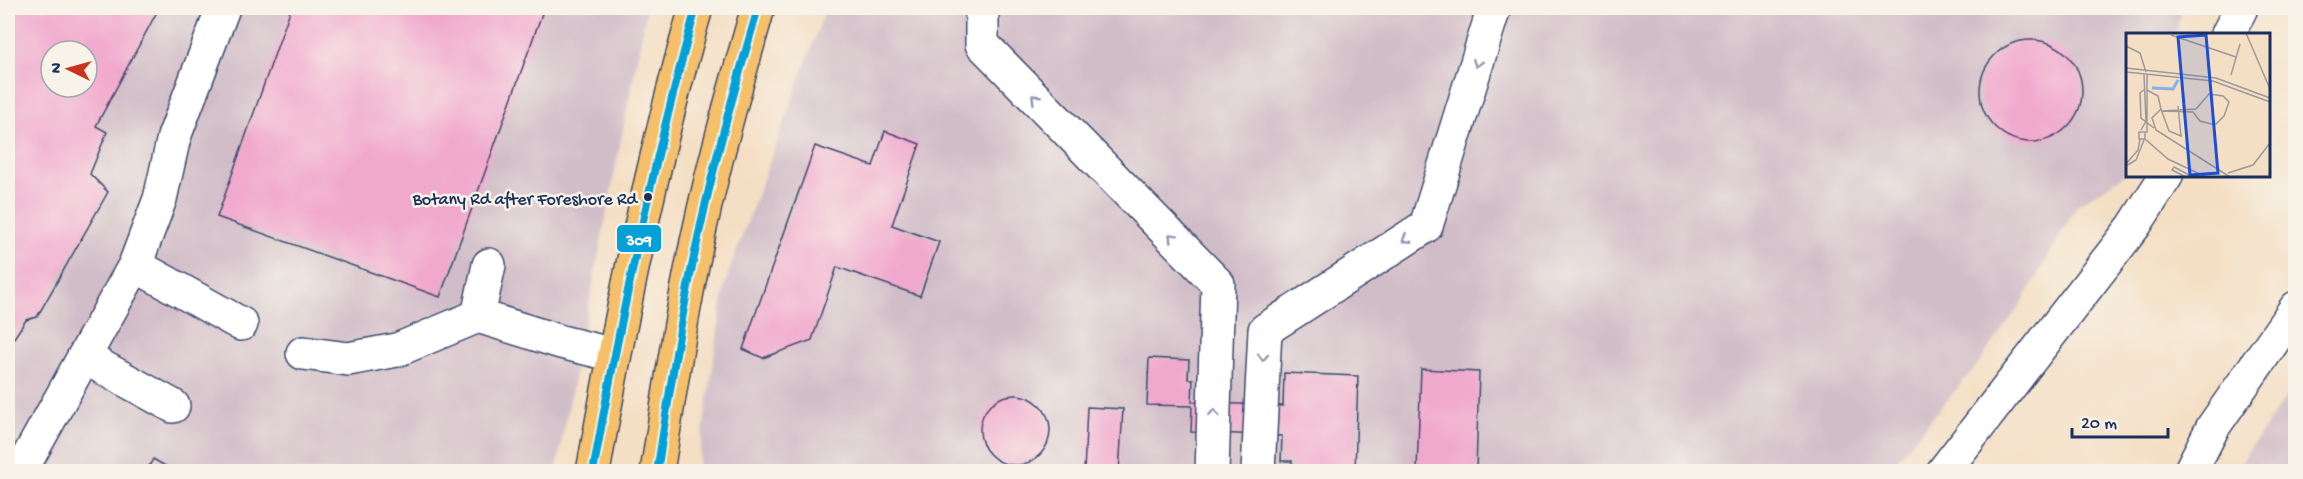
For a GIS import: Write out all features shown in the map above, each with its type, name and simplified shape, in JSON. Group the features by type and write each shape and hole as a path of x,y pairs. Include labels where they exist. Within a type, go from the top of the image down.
{"main road":[{"path":"593,471 614,355 660,143 696,8"},
{"path":"657,471 682,318 700,227 734,91 758,8"}],"street":[{"path":"20,471 135,265 160,199 174,137 223,8"},
{"path":"982,8 982,44 1218,284 1212,471"},
{"path":"1258,471 1264,330 1426,226 1494,8"},
{"path":"2228,33 2241,8"},
{"path":"1943,471 2134,226 2165,177"},
{"path":"135,265 241,324"},
{"path":"478,316 489,266"},
{"path":"2190,471 2213,427 2295,308"},
{"path":"303,353 348,359 397,350 478,316 561,342 614,355"},
{"path":"84,357 173,406"}],"shaded area":[{"path":"8,8 647,8 556,471 8,471"},
{"path":"826,8 2181,8 2176,33 2126,33 2126,174 2077,205 2022,303 1977,365 1887,471 697,472 725,283"},
{"path":"2295,383 2295,471 2235,471"}],"building":[{"path":"8,8 159,8 96,126 107,132 90,174 108,192 37,317 26,320 8,347"},
{"path":"291,8 544,8 440,297 217,217"},
{"path":"2031,40 2050,44 2067,55 2078,72 2082,91 2078,110 2067,127 2050,138 2031,142 2012,138 1995,127 1984,110 1980,91 1984,72 1995,55 2012,44"},
{"path":"885,131 920,144 892,225 939,242 920,296 837,267 812,340 763,358 743,349 815,146 873,166"},
{"path":"1149,358 1189,360 1188,379 1193,379 1192,402 1283,406 1284,373 1358,376 1355,472 1292,472 1292,461 1281,461 1282,436 1191,432 1192,406 1147,405"},
{"path":"1421,369 1479,372 1476,472 1417,470"},
{"path":"1022,395 1035,401 1044,410 1048,416 1050,430 1048,444 1040,455 1029,463 1008,465 990,455 982,444 980,423 990,405 1001,397"},
{"path":"1087,407 1123,409 1119,472 1084,472"},
{"path":"153,459 176,472 146,472"}],"transit line":[{"name":"309","path":"593,472 639,238 680,65 696,8"},
{"name":"309","path":"657,472 682,319 700,229 720,145 758,8"}],"place":[{"name":"Botany Rd after Foreshore Rd","path":"648,197"}]}
